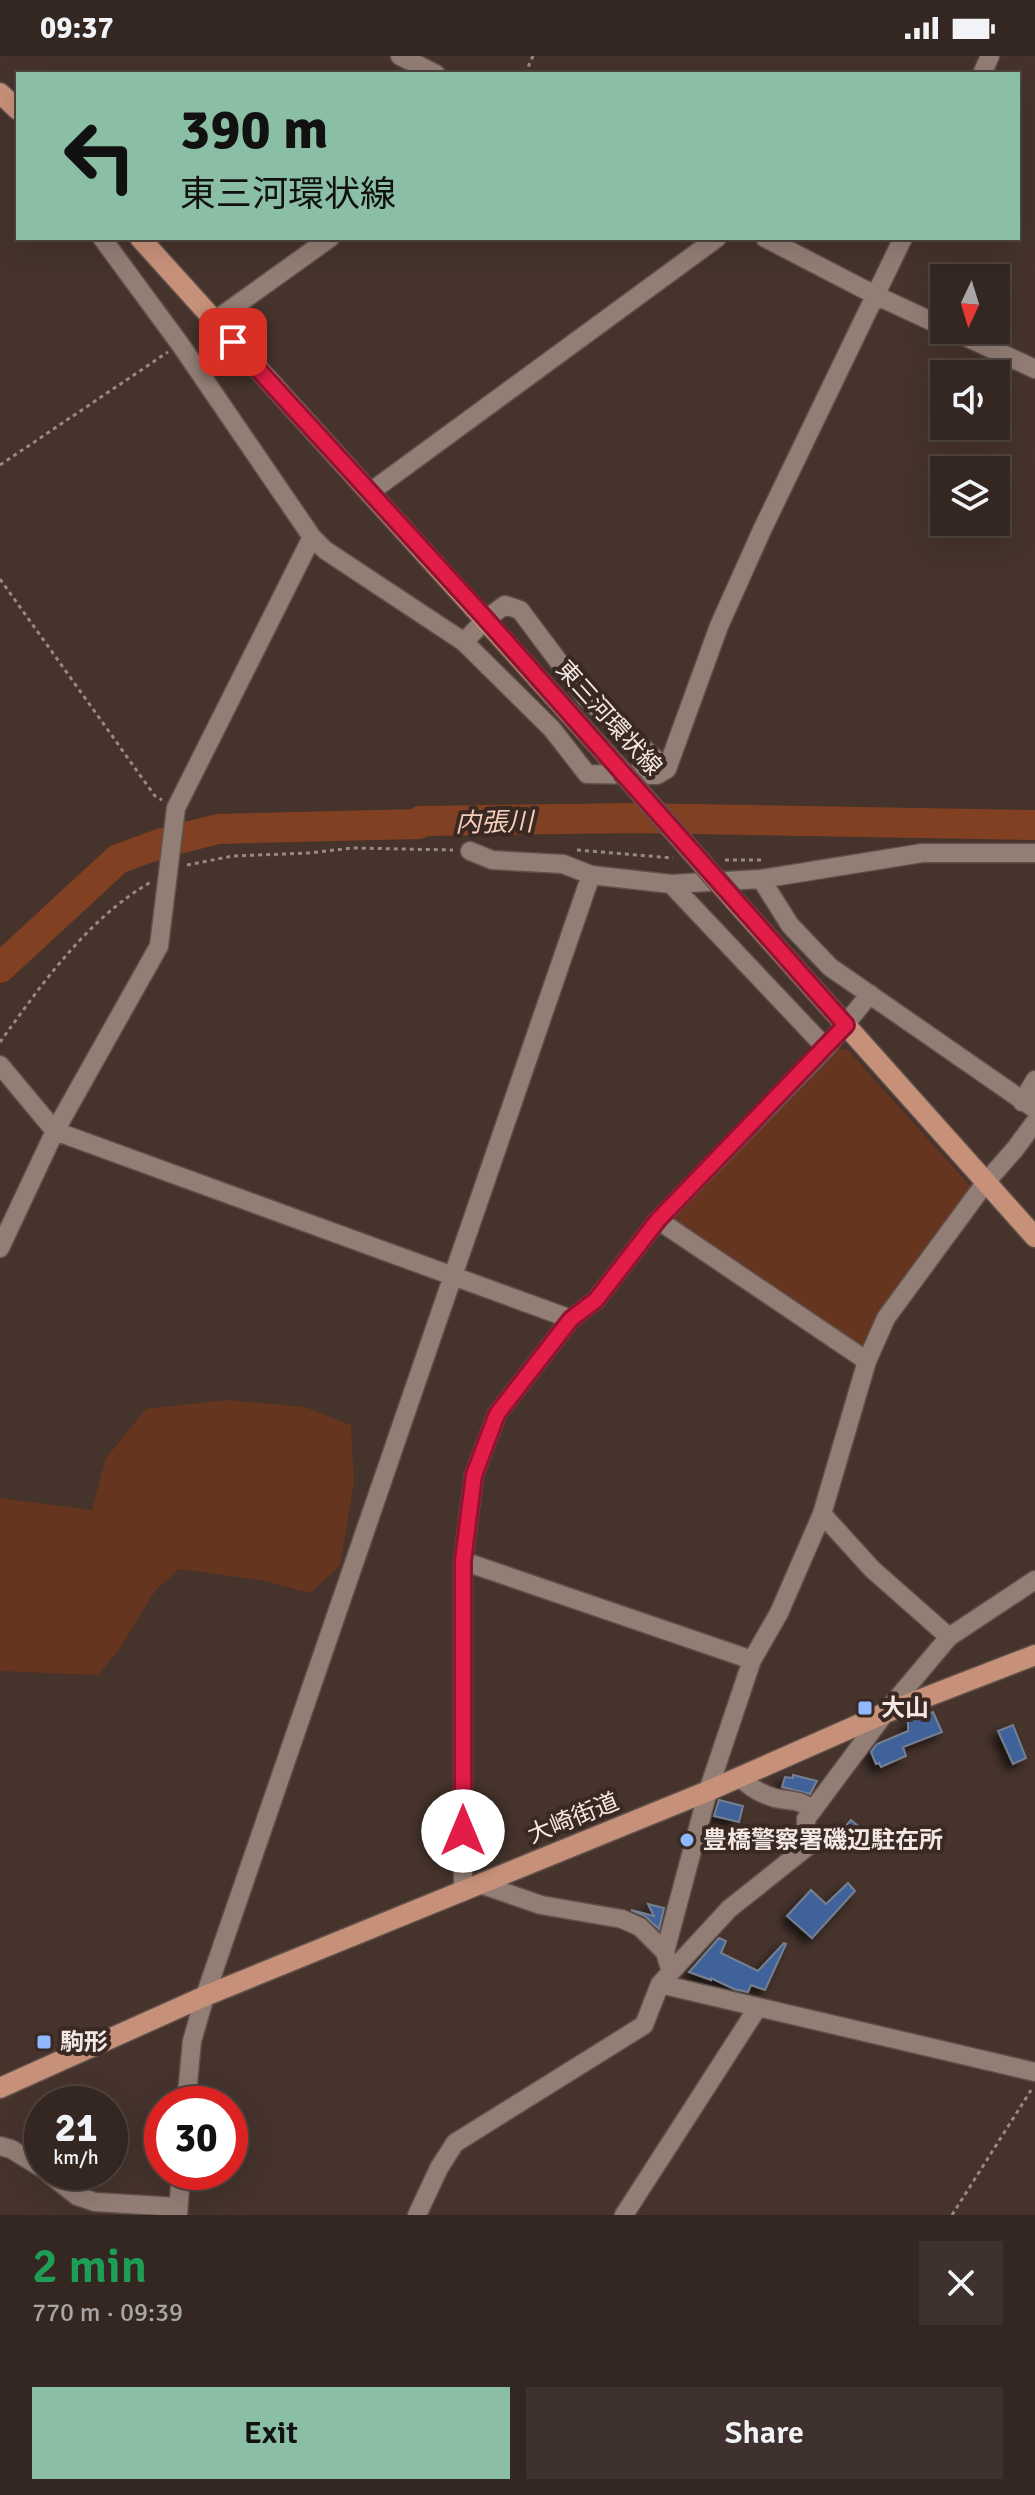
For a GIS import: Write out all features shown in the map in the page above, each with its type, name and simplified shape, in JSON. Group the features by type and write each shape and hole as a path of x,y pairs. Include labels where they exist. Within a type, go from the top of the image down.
{"main road":[{"path":"0,93 16,108"},
{"name":"東三河環状線","path":"142,240 486,619 1035,1237"},
{"name":"大崎街道","path":"0,2088 205,1996 708,1791 885,1713 1035,1655"}],"street":[{"path":"400,56 432,72"},
{"path":"103,240 180,344 312,537 325,550 464,642 552,729 587,774 657,775 667,769 719,626 902,240"},
{"path":"214,321 327,240"},
{"path":"369,493 714,240"},
{"path":"769,240 930,321"},
{"path":"981,344 1035,369"},
{"path":"0,1248 55,1131 159,946 174,814 312,537"},
{"path":"464,642 505,605 520,610 586,698 667,769"},
{"path":"470,851 492,860 563,864 591,875 671,884 762,870 922,853 1035,853"},
{"path":"762,870 790,925 830,967 1029,1106 1035,1080"},
{"path":"188,2086 192,2041 205,1996 591,875"},
{"path":"671,884 826,1048"},
{"path":"665,1952 640,1927 622,1919 541,1905 471,1888 463,1561 474,1475 497,1414 571,1319 596,1300 658,1220 826,1048 870,994"},
{"path":"0,1065 55,1131 571,1319"},
{"path":"665,1978 665,1952 708,1791 752,1660 779,1613 822,1514 867,1361 886,1318 986,1182 1035,1122"},
{"path":"658,1220 867,1361"},
{"path":"822,1514 872,1569 949,1637"},
{"path":"463,1561 752,1660"},
{"path":"417,2215 439,2168 455,2143 644,2025 665,1978 729,1909 807,1847 806,1819 885,1713 949,1637 1035,1580"},
{"path":"740,1777 750,1787 775,1798 799,1800 813,1810"},
{"path":"665,1978 758,2007 1035,2072"},
{"path":"624,2215 758,2007"},
{"path":"0,2146 24,2157"},
{"path":"70,2190 95,2202 178,2211 180,2190"}],"path":[{"path":"0,465 180,344"},
{"path":"0,579 155,796 174,814"},
{"path":"0,1042 44,984 110,910 168,872 194,862 264,854 352,848 470,851"},
{"path":"570,850 698,859 762,870"},
{"path":"952,2215 1035,2084"}],"shaded area":[{"path":"830,1048 848,1050 973,1189 880,1311 863,1349 671,1220"},
{"path":"226,1400 305,1407 351,1425 354,1483 340,1566 310,1593 260,1580 179,1569 155,1591 119,1650 98,1675 0,1671 0,1498 92,1510 106,1458 146,1409"}],"building":[{"path":"933,1712 942,1732 903,1747 906,1756 881,1767 879,1763 876,1764 871,1752 877,1744 908,1731 908,1722"},
{"path":"1013,1725 1026,1758 1013,1764 998,1731"},
{"path":"793,1775 817,1781 810,1794 782,1787 785,1777 793,1778"},
{"path":"719,1800 743,1806 739,1822 714,1816"},
{"path":"851,1820 863,1830 854,1839 842,1830"},
{"path":"848,1883 855,1891 812,1938 787,1916 811,1890 826,1904"},
{"path":"648,1904 664,1908 659,1929 645,1916 631,1910 654,1916"},
{"path":"719,1938 726,1941 721,1953 758,1971 786,1944 765,1990 751,1985 748,1992 734,1989 689,1972"}],"waterway":[{"name":"内張川","path":"0,968 118,859 162,843 218,829 419,824 420,821 635,818 1035,825"}],"place":[{"name":"大山","path":"865,1708"},
{"name":"豊橋警察署磯辺駐在所","path":"687,1840"},
{"name":"駒形","path":"44,2042"}],"route":[{"path":"233,342 486,619 846,1025 658,1220 596,1300 571,1319 497,1414 474,1475 463,1561 463,1831"}]}
